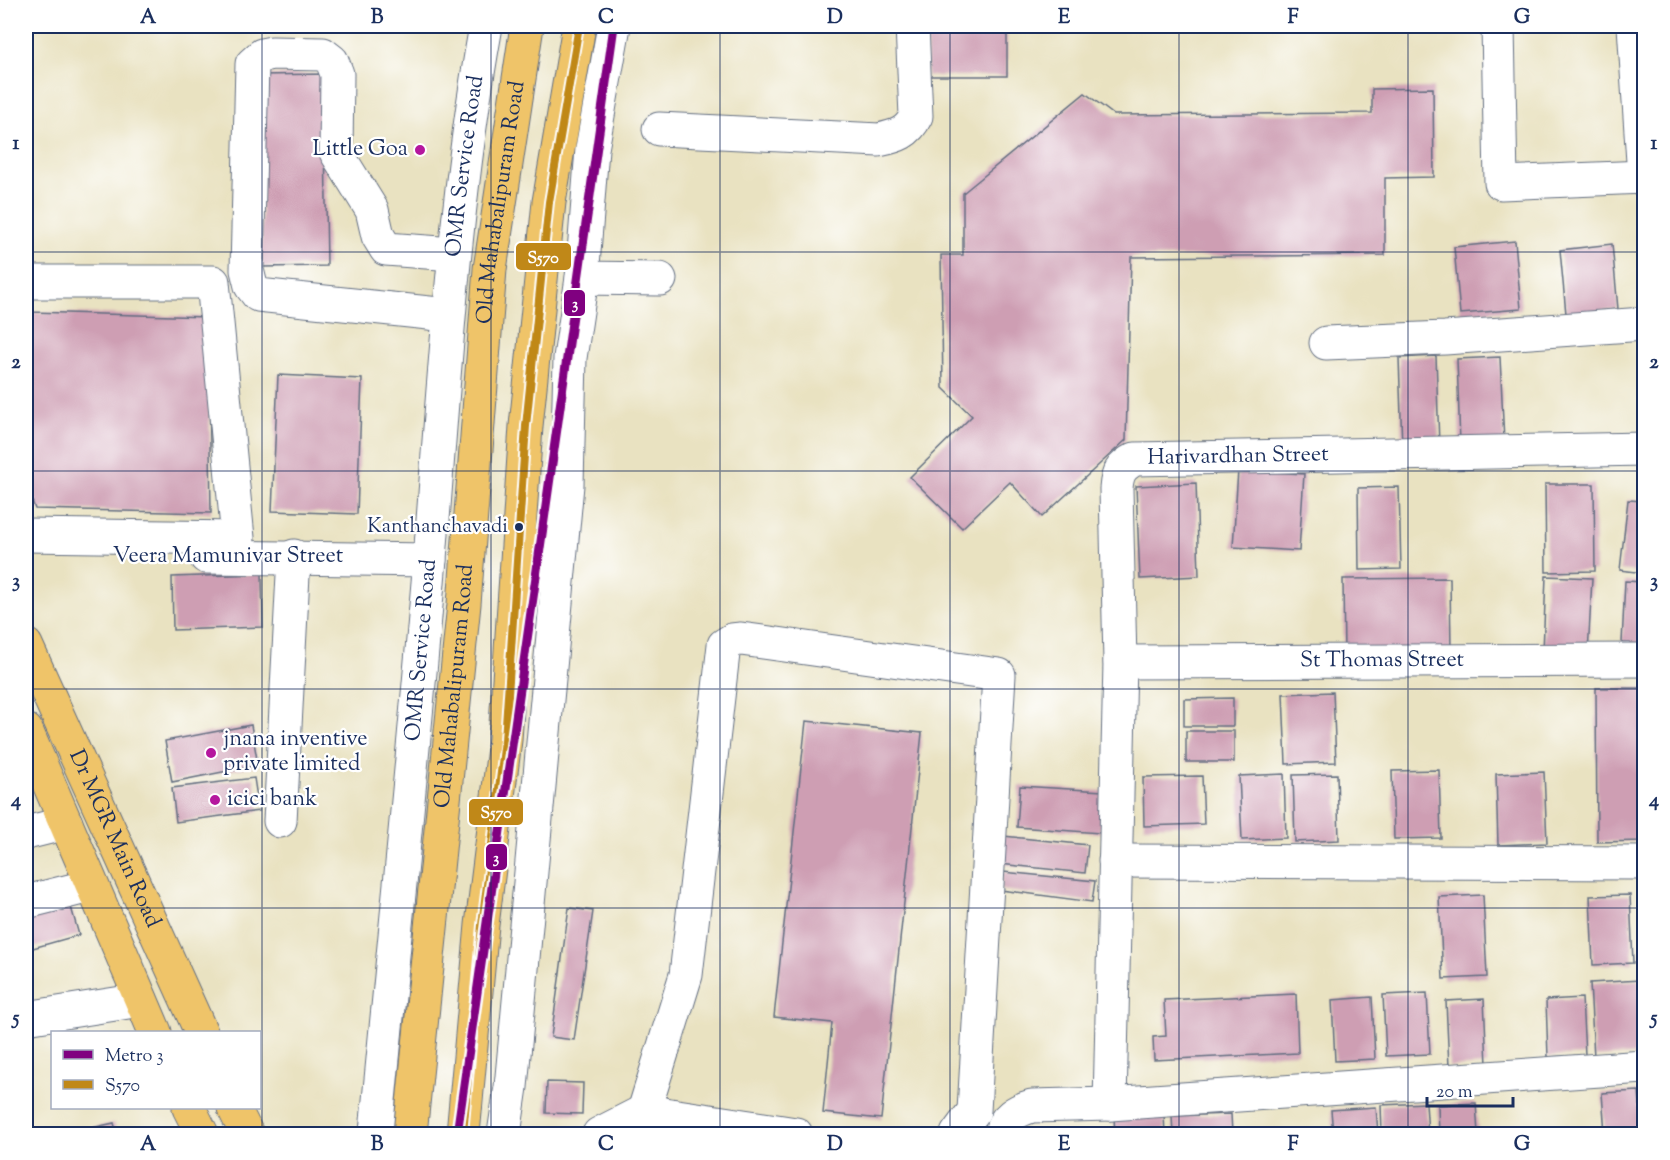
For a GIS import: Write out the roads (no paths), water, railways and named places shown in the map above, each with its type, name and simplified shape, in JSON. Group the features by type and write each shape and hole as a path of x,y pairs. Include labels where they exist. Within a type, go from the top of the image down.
{"main road":[{"name":"Old Mahabalipuram Road","path":"411,1130 464,604 490,269 527,26"},
{"path":"463,1134 482,925 505,740 526,426 546,226 579,26"},
{"name":"Dr MGR Main Road","path":"26,645 201,1031"},
{"name":"Dr MGR Main Road","path":"28,741 66,823 90,886 155,1031"},
{"path":"190,1109 202,1134"},
{"path":"235,1109 247,1134"}],"street":[{"name":"OMR Service Road","path":"371,1133 430,560 454,254 486,26"},
{"path":"504,1134 512,1075 565,508 570,358 582,278 592,149 614,26"},
{"path":"659,129 879,140 897,136 910,128 916,116 912,26"},
{"path":"1498,26 1501,183 1644,177 1634,26"},
{"path":"448,315 258,295 251,286 247,270 252,64 262,55 272,53 323,54 332,61 337,74 336,152 372,210 378,236 386,249 454,254"},
{"path":"582,278 660,279"},
{"path":"26,282 213,282 238,538 26,535"},
{"path":"1326,343 1445,338 1644,324"},
{"name":"Harivardhan Street","path":"1110,1104 1120,662 1117,475 1124,464 1135,459 1644,449"},
{"path":"280,821 294,556"},
{"name":"Veera Mamunivar Street","path":"26,557 294,556 430,560"},
{"path":"644,1110 686,975 724,645 741,639 999,675 974,1111 957,1134"},
{"name":"St Thomas Street","path":"1120,662 1644,660"},
{"path":"26,833 66,823"},
{"path":"1115,861 1644,863"},
{"path":"26,902 90,886"},
{"path":"26,1017 141,1000"},
{"path":"1001,1134 1002,1125 1021,1108 1032,1106 1110,1104 1644,1067"},
{"path":"599,1134 644,1110 796,1134"},
{"path":"371,1133 411,1130"}],"metro line":[{"name":"3","path":"457,1134 614,26"}],"place":[{"name":"Little Goa","path":"420,150"},
{"name":"Kanthanchavadi","path":"519,527"},
{"name":"jnana inventive private limited","path":"211,753"},
{"name":"icici bank","path":"215,800"}]}
